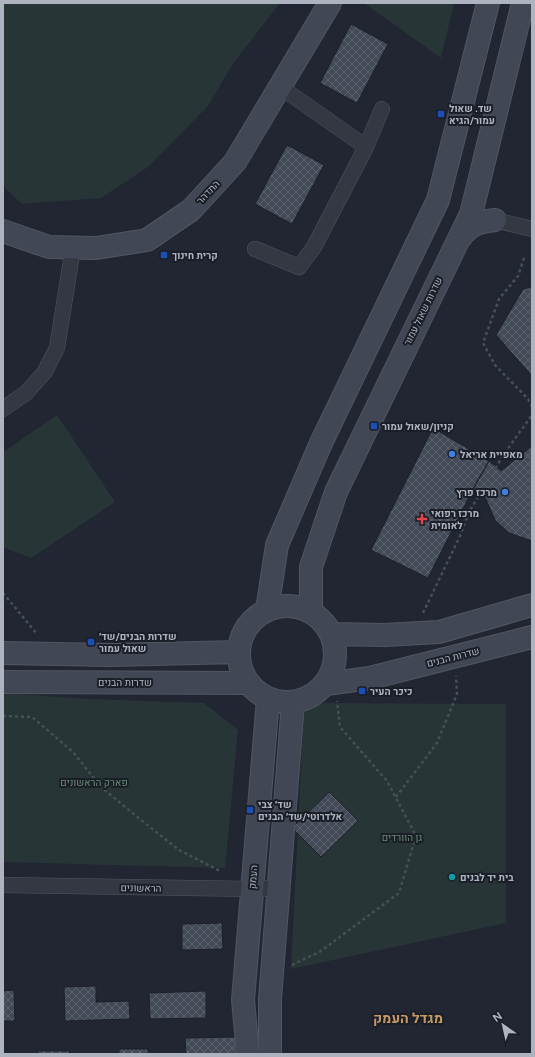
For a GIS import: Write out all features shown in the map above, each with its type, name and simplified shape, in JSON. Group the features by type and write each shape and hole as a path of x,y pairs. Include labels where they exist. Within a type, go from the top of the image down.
{"main road":[{"name":"התדהר","path":"3,231 49,247 96,248 147,240 191,210 235,162 279,86 330,3"},
{"path":"267,610 277,544 321,443 438,200 488,3"},
{"name":"שדרות שאול עמור","path":"311,612 310,567 336,492 471,214 523,3"},
{"path":"475,194 478,208 484,215 495,220"},
{"path":"456,243 466,230 481,222 495,220"},
{"path":"331,634 439,632 532,605"},
{"path":"282,606 290,606 311,612 323,621 331,634 336,651 330,683 306,699 293,702 268,699 257,692 248,683 240,668 239,652 243,635 252,620 267,610 282,606"},
{"name":"שדרות הבנים","path":"330,683 370,678 532,637"},
{"path":"3,653 110,655 239,652"},
{"name":"שדרות הבנים","path":"3,682 248,683"},
{"name":"העמק","path":"248,1054 243,1000 268,699"},
{"path":"270,1054 270,999 293,702"}],"street":[{"path":"279,86 366,147"},
{"path":"255,249 299,267 314,247 366,147 382,109"},
{"path":"495,220 532,229"},
{"path":"3,409 26,393 44,373 57,348 73,248"},
{"name":"הראשונים","path":"3,885 252,889 279,888"}],"path":[{"path":"524,258 518,276 499,299 483,343 494,365 528,398 532,407"},
{"path":"413,633 460,536 469,512 504,454 532,416"},
{"path":"3,593 53,654"},
{"path":"396,797 438,743 457,694 456,656"},
{"path":"272,974 321,951 399,893 416,836 386,781 340,727 330,683"},
{"path":"3,716 32,717 73,752 101,787 141,820 179,850 226,875"}],"green space":[{"path":"3,3 280,3 232,65 208,106 148,167 101,198 22,204 3,186"},
{"path":"364,3 454,3 441,58"},
{"path":"57,415 115,502 31,558 3,547 3,452"},
{"name":"פארק הראשונים","path":"3,693 89,699 204,703 238,730 225,868 3,862"},
{"name":"גן הוורדים","path":"304,703 506,704 506,923 291,969"}],"building":[{"path":"351,24 388,44 357,103 320,83"},
{"path":"287,145 324,165 292,224 255,204"},
{"path":"532,287 532,376 496,335 523,289"},
{"name":"מרכז רפואי לאומית","path":"433,428 489,461 473,489 428,578 371,550"},
{"name":"מרכז פרץ","path":"532,446 532,541 509,533 495,520 484,495 473,489 489,461 501,471"},
{"path":"329,792 358,821 321,857 292,828"},
{"path":"222,923 223,949 182,950 182,924"},
{"path":"96,986 96,1002 129,1001 130,1019 65,1021 64,987"},
{"path":"14,990 15,1021 3,1021 3,991"},
{"path":"206,991 206,1018 150,1019 149,993"},
{"path":"236,1037 236,1054 186,1054 185,1038"},
{"path":"119,1049 148,1049 148,1054 119,1054"},
{"path":"38,1051 69,1051 69,1054 38,1054"}],"place":[{"name":"שד. שאול עמור/הגיא","path":"441,114"},
{"name":"קרית חינוך","path":"164,255"},
{"name":"קניון/שאול עמור","path":"374,426"},
{"name":"מאפיית אריאל","path":"452,454"},
{"name":"מרכז פרץ","path":"505,492"},
{"name":"מרכז רפואי לאומית","path":"422,519"},
{"name":"שדרות הבנים/שד׳ שאול עמור","path":"91,642"},
{"name":"כיכר העיר","path":"362,691"},
{"name":"שד׳ צבי אלדרוטי/שד׳ הבנים","path":"250,810"},
{"name":"בית יד לבנים","path":"452,877"}],"district":[{"name":"מגדל העמק","path":"408,1018"}]}
